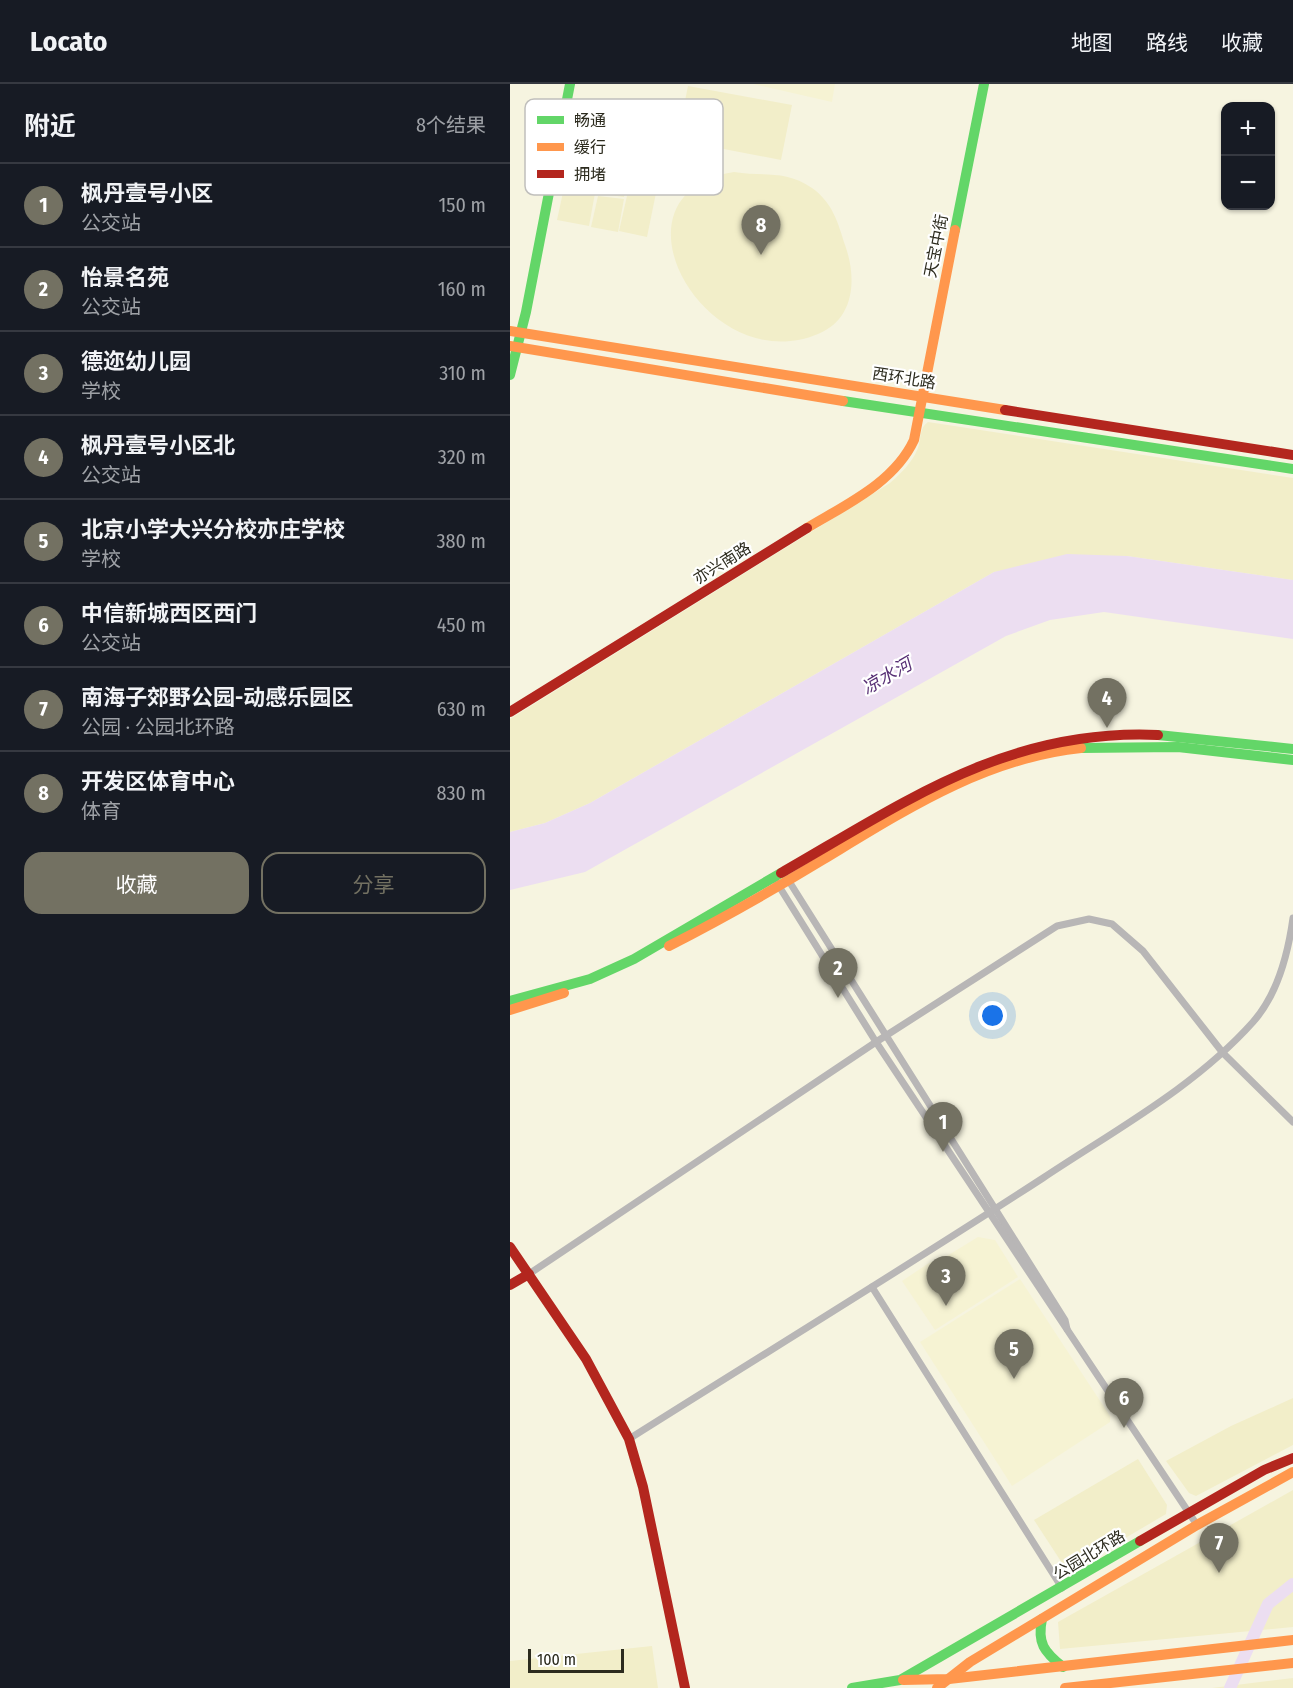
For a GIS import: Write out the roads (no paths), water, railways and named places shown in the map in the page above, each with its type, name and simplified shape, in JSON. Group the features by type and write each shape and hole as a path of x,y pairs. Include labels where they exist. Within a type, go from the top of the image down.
{"street":[{"path":"567,99 570,84"},
{"name":"天宝中街","path":"918,413 984,84"},
{"path":"510,375 516,332 546,195"},
{"name":"西环北路","path":"516,332 1293,455"},
{"name":"西环北路","path":"514,348 918,413 1293,469"},
{"name":"亦兴南路","path":"510,712 896,471 908,456 914,440 918,413"},
{"path":"510,1010 526,1007 602,979 705,928 929,788 996,758 1033,746 1091,737 1153,735 1202,738 1293,749"},
{"path":"510,1001 590,979 634,959 930,795 1024,759 1062,750 1147,746 1202,749 1293,760"},
{"path":"781,879 996,1208 1065,1320 1067,1329"},
{"path":"781,879 876,1042 1197,1525"},
{"path":"629,1439 872,1287 1185,1085 1223,1053 1254,1021 1273,995 1293,918"},
{"path":"510,1285 876,1042 1057,926 1089,919 1112,924 1143,951 1223,1053 1293,1122"},
{"path":"510,1247 586,1359 629,1439 648,1510 686,1688"},
{"path":"872,1287 1062,1588"},
{"name":"公园北环路","path":"900,1680 1264,1470 1293,1458"},
{"name":"公园北环路","path":"937,1688 970,1662 1197,1525 1271,1482 1293,1472"},
{"path":"1042,1619 1038,1638 1040,1647 1063,1667"},
{"name":"公园北环路","path":"852,1688 900,1680 949,1679 977,1674 1063,1667 1293,1640"},
{"path":"1065,1688 1293,1663"}],"water":[{"name":"凉水河","path":"1067,554 1127,556 1293,580 1293,639 1104,612 1050,620 1006,636 585,872 510,890 510,832 545,823 590,803 994,572"}],"waterway":[{"path":"1230,1688 1268,1604 1293,1584"}],"place":[{"name":"开发区体育中心","path":"761,255"},
{"name":"枫丹壹号小区北","path":"1107,728"},
{"name":"怡景名苑","path":"838,998"},
{"name":"枫丹壹号小区","path":"943,1152"},
{"name":"德迩幼儿园","path":"946,1306"},
{"name":"北京小学大兴分校亦庄学校","path":"1014,1379"},
{"name":"中信新城西区西门","path":"1124,1428"},
{"name":"南海子郊野公园-动感乐园区","path":"1219,1573"}]}
